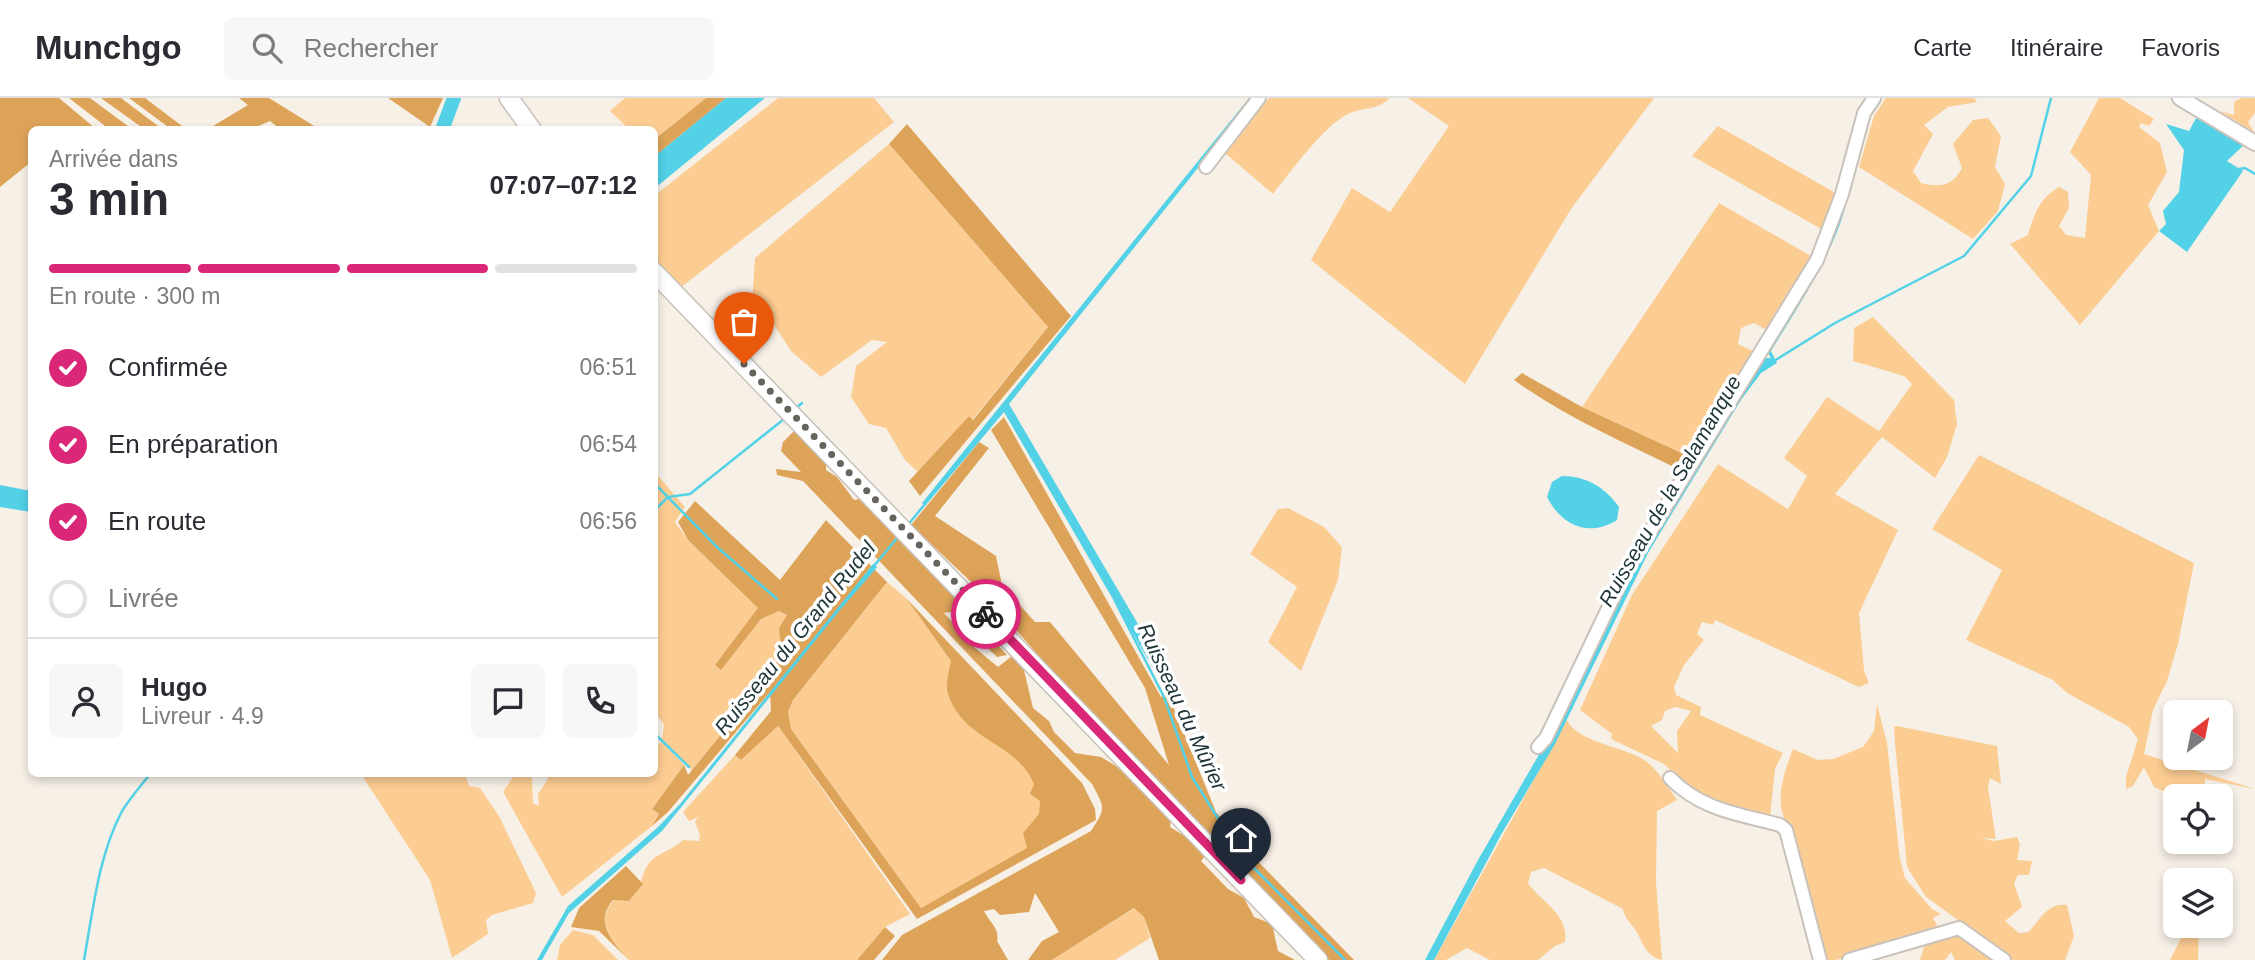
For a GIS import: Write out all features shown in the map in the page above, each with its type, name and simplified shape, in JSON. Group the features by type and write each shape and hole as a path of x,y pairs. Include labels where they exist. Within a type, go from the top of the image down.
{"highway":[{"path":"509,98 530,126"},
{"path":"515,98 531,126"},
{"path":"658,276 1318,960"}],"main road":[{"path":"2180,98 2254,143"}],"street":[{"path":"1206,167 1259,98"},
{"path":"1538,747 1546,738 1626,571 1817,260 1842,194 1864,113 1874,98"},
{"path":"1670,778 1687,796 1704,804 1780,825 1786,830 1820,960"},
{"path":"1849,960 1959,928 2004,960"}],"shaded area":[{"path":"0,98 59,98 92,126 28,126 28,164 0,187"},
{"path":"69,98 90,98 128,126 105,126"},
{"path":"101,98 121,98 158,126 140,126"},
{"path":"129,98 145,98 182,126 167,126"},
{"path":"239,98 269,98 314,126 276,126 270,121 258,126 213,126 248,105"},
{"path":"388,98 443,98 429,126"},
{"path":"625,98 706,98 658,137 658,126 626,126 610,111"},
{"path":"706,98 726,98 658,154 658,137"},
{"path":"778,98 874,98 894,122 680,288 658,262 658,193"},
{"path":"1269,98 1389,99 1379,105 1348,114 1329,128 1273,194 1225,153"},
{"path":"1408,98 1654,98 1571,209 1465,384 1311,260 1352,188 1390,212 1449,126"},
{"path":"1886,98 1974,98 1977,102 1948,107 1924,125 1933,134 1913,171 1921,183 1945,184 1954,179 1962,168 1953,144 1973,120 1988,118 2001,136 1995,167 2005,184 1998,211 1973,239 1859,167 1874,116"},
{"path":"2099,98 2120,98 2154,119 2149,126 2141,123 2139,127 2160,143 2167,172 2148,205 2159,231 2080,325 2010,244 2028,235 2038,208 2059,187 2068,192 2069,208 2059,226 2066,235 2085,238 2091,175 2070,152"},
{"path":"2241,98 2255,98 2255,113 2248,122 2254,132 2220,111 2234,115 2234,102"},
{"path":"907,124 1071,316 920,496 909,481 969,416 973,420 1048,327 889,144"},
{"path":"1718,126 1839,195 1823,230 1692,156"},
{"path":"889,144 1048,327 972,420 969,416 918,472 905,460 886,428 869,424 851,397 856,366 887,342 872,340 821,377 791,351 773,323 752,302 755,258"},
{"path":"1719,203 1811,256 1772,333 1754,323 1741,328 1738,344 1759,354 1688,456 1582,407"},
{"path":"1873,317 1954,400 1957,424 1947,457 1935,478 1882,437 1835,494 1898,530 1859,613 1864,670 1869,683 1859,687 1715,620 1713,625 1702,622 1697,634 1704,640 1684,665 1674,687 1676,695 1701,707 1700,715 1783,753 1775,769 1770,818 1704,801 1664,764 1611,739 1612,734 1580,710 1632,595 1718,464 1788,509 1807,476 1784,458 1827,397 1879,431 1912,384 1904,376 1853,361 1854,328","holes":["1675,707 1691,711 1677,731 1678,753 1651,726 1662,720 1665,711"]},
{"path":"1522,373 1582,407 1688,456 1680,470 1616,439 1553,406 1514,380"},
{"path":"1004,417 1161,697 1168,694 1216,812 1239,842 1354,960 1329,960 1038,655 988,598 911,525 979,442 989,448 935,516 996,556 1002,585 1035,622 1050,622 1169,765 1145,688 991,430"},
{"path":"796,429 826,459 826,470 837,477 854,500 860,499 875,511 1007,655 997,657 950,612 944,613 975,648 998,667 1012,656 1022,662 1033,708 1049,721 1054,732 1075,753 1101,757 1116,766 1171,817 1170,827 1191,840 1206,855 1201,861 1228,889 1244,898 1254,917 1272,924 1278,951 1295,960 1159,960 1144,917 1134,908 1052,960 1028,960 1042,941 1059,932 1035,893 1029,912 1000,915 994,909 984,911 996,929 997,941 1008,960 882,960 902,935 1091,831 1102,808 1092,784 803,481 777,475 776,469 801,472 781,451 783,442"},
{"path":"1979,455 2194,563 2178,644 2167,681 2153,710 2144,754 2163,760 2163,770 2195,770 2255,789 2205,779 2205,784 2163,784 2163,791 2154,787 2144,767 2133,786 2126,789 2126,777 2138,739 2129,727 2067,693 2053,680 1966,640 2002,570 1932,529"},
{"path":"658,476 685,507 675,522 688,540 759,608 715,665 721,669 761,619 779,611 787,615 781,630 774,668 742,712 692,770 662,739 664,725 658,716"},
{"path":"695,501 780,580 826,520 887,582 793,700 788,712 791,729 921,908 1027,848 1023,833 1039,814 1040,801 1030,794 1034,784 1016,759 978,732 956,710 947,691 951,661 906,598 1082,783 1095,809 1096,820 917,919 778,726 741,760 735,755 771,711 770,692 668,812 652,826 659,814 652,809 684,765 688,775 770,675 781,651 779,628 787,615 779,611 761,619 721,670 715,665 758,608 688,540 678,522"},
{"path":"1288,508 1324,527 1342,547 1338,580 1301,671 1268,642 1297,587 1250,554 1278,509"},
{"path":"887,582 906,598 951,661 1021,743 1064,829 921,908 791,729 788,712 793,700"},
{"path":"1877,704 1887,743 1900,859 1905,878 1932,909 1941,914 1933,918 1939,929 1836,960 1825,960 1781,807 1784,777 1793,749 1818,760 1833,759 1863,747 1874,731"},
{"path":"1567,720 1580,734 1632,754 1652,766 1677,800 1657,811 1656,882 1662,960 1647,951 1623,909 1544,868 1531,872 1528,883 1559,916 1565,932 1565,942 1555,946 1538,960 1490,960 1467,948 1446,960 1434,960"},
{"path":"778,726 910,914 885,927 857,960 629,960 608,932 605,924 608,908 614,900 629,901 634,896 644,872 654,859 683,840 699,841 700,835 695,822 698,817 689,821 683,812 735,755 741,760"},
{"path":"1894,727 1997,746 2001,784 1990,778 1988,787 1996,839 1980,838 1994,841 2017,837 2020,844 2017,860 2032,861 2029,875 2018,875 2014,883 2022,907 2005,921 2019,933 2028,932 2044,913 2054,907 2067,905 2074,936 2065,960 2013,960 1926,897 1907,867 1895,743"},
{"path":"662,742 684,765 652,809 659,814 652,826 562,897 503,792 513,777 531,777 533,803 539,806 538,794 548,777 658,777 658,744"},
{"path":"363,777 466,777 469,786 480,788 499,816 536,893 533,903 492,915 486,920 488,934 452,958 430,880"},
{"path":"626,866 643,884 629,901 613,900 605,916 605,924 611,939 629,960 599,931 571,927 579,908"},
{"path":"1135,908 1144,917 1150,938 1115,960 1052,960"},
{"path":"885,927 895,936 874,960 857,960"},
{"path":"573,930 593,935 618,960 557,960 560,945"},
{"path":"1958,935 1994,960 1955,960 1951,952 1945,960 1920,960 1925,944"},
{"path":"2181,938 2199,938 2198,960 2170,960"}],"water":[{"path":"726,98 765,98 658,186 658,154"},
{"path":"1249,98 1254,98 1009,404 1169,677 1164,687 1004,412 925,506 922,503"},
{"path":"1875,98 1881,98 1866,128 1840,224 1817,274 1771,351 1777,363 1761,373 1741,400 1648,553 1555,744 1502,833 1434,960 1425,960 1478,860 1548,739 1620,585 1761,358 1771,358 1765,349 1813,271"},
{"path":"2200,111 2248,141 2227,161 2243,171 2187,252 2159,231 2166,224 2163,211 2179,192 2184,150 2166,124 2189,131"},
{"path":"1562,476 1579,478 1601,488 1619,507 1617,520 1596,528 1586,528 1577,526 1560,515 1547,497 1552,482"},
{"path":"0,485 28,490 28,512 0,507"},
{"path":"873,564 877,567 874,571 662,831 569,913 542,960 537,960 568,906 658,827 680,804"}],"waterway":[{"path":"444,126 454,98"},
{"name":"Ruisseau de la Salamanque","path":"1774,361 1835,323 1964,256 2031,176 2051,98"},
{"path":"2239,169 2245,168 2255,174"},
{"path":"794,410 802,403"},
{"path":"658,507 668,497 690,494 784,419"},
{"path":"658,487 717,547 777,599"},
{"name":"Ruisseau du Grand Rudel","path":"907,526 925,504"},
{"name":"Ruisseau du Grand Rudel","path":"873,567 898,537"},
{"name":"Ruisseau du Mûrier","path":"1115,601 1164,697 1192,777 1241,855 1345,960"},
{"path":"658,737 689,767"},
{"path":"84,960 97,885 113,830 121,813 148,777"}],"way so far":[{"path":"744,364 986,614"}],"route":[{"path":"986,614 1241,880"}]}
